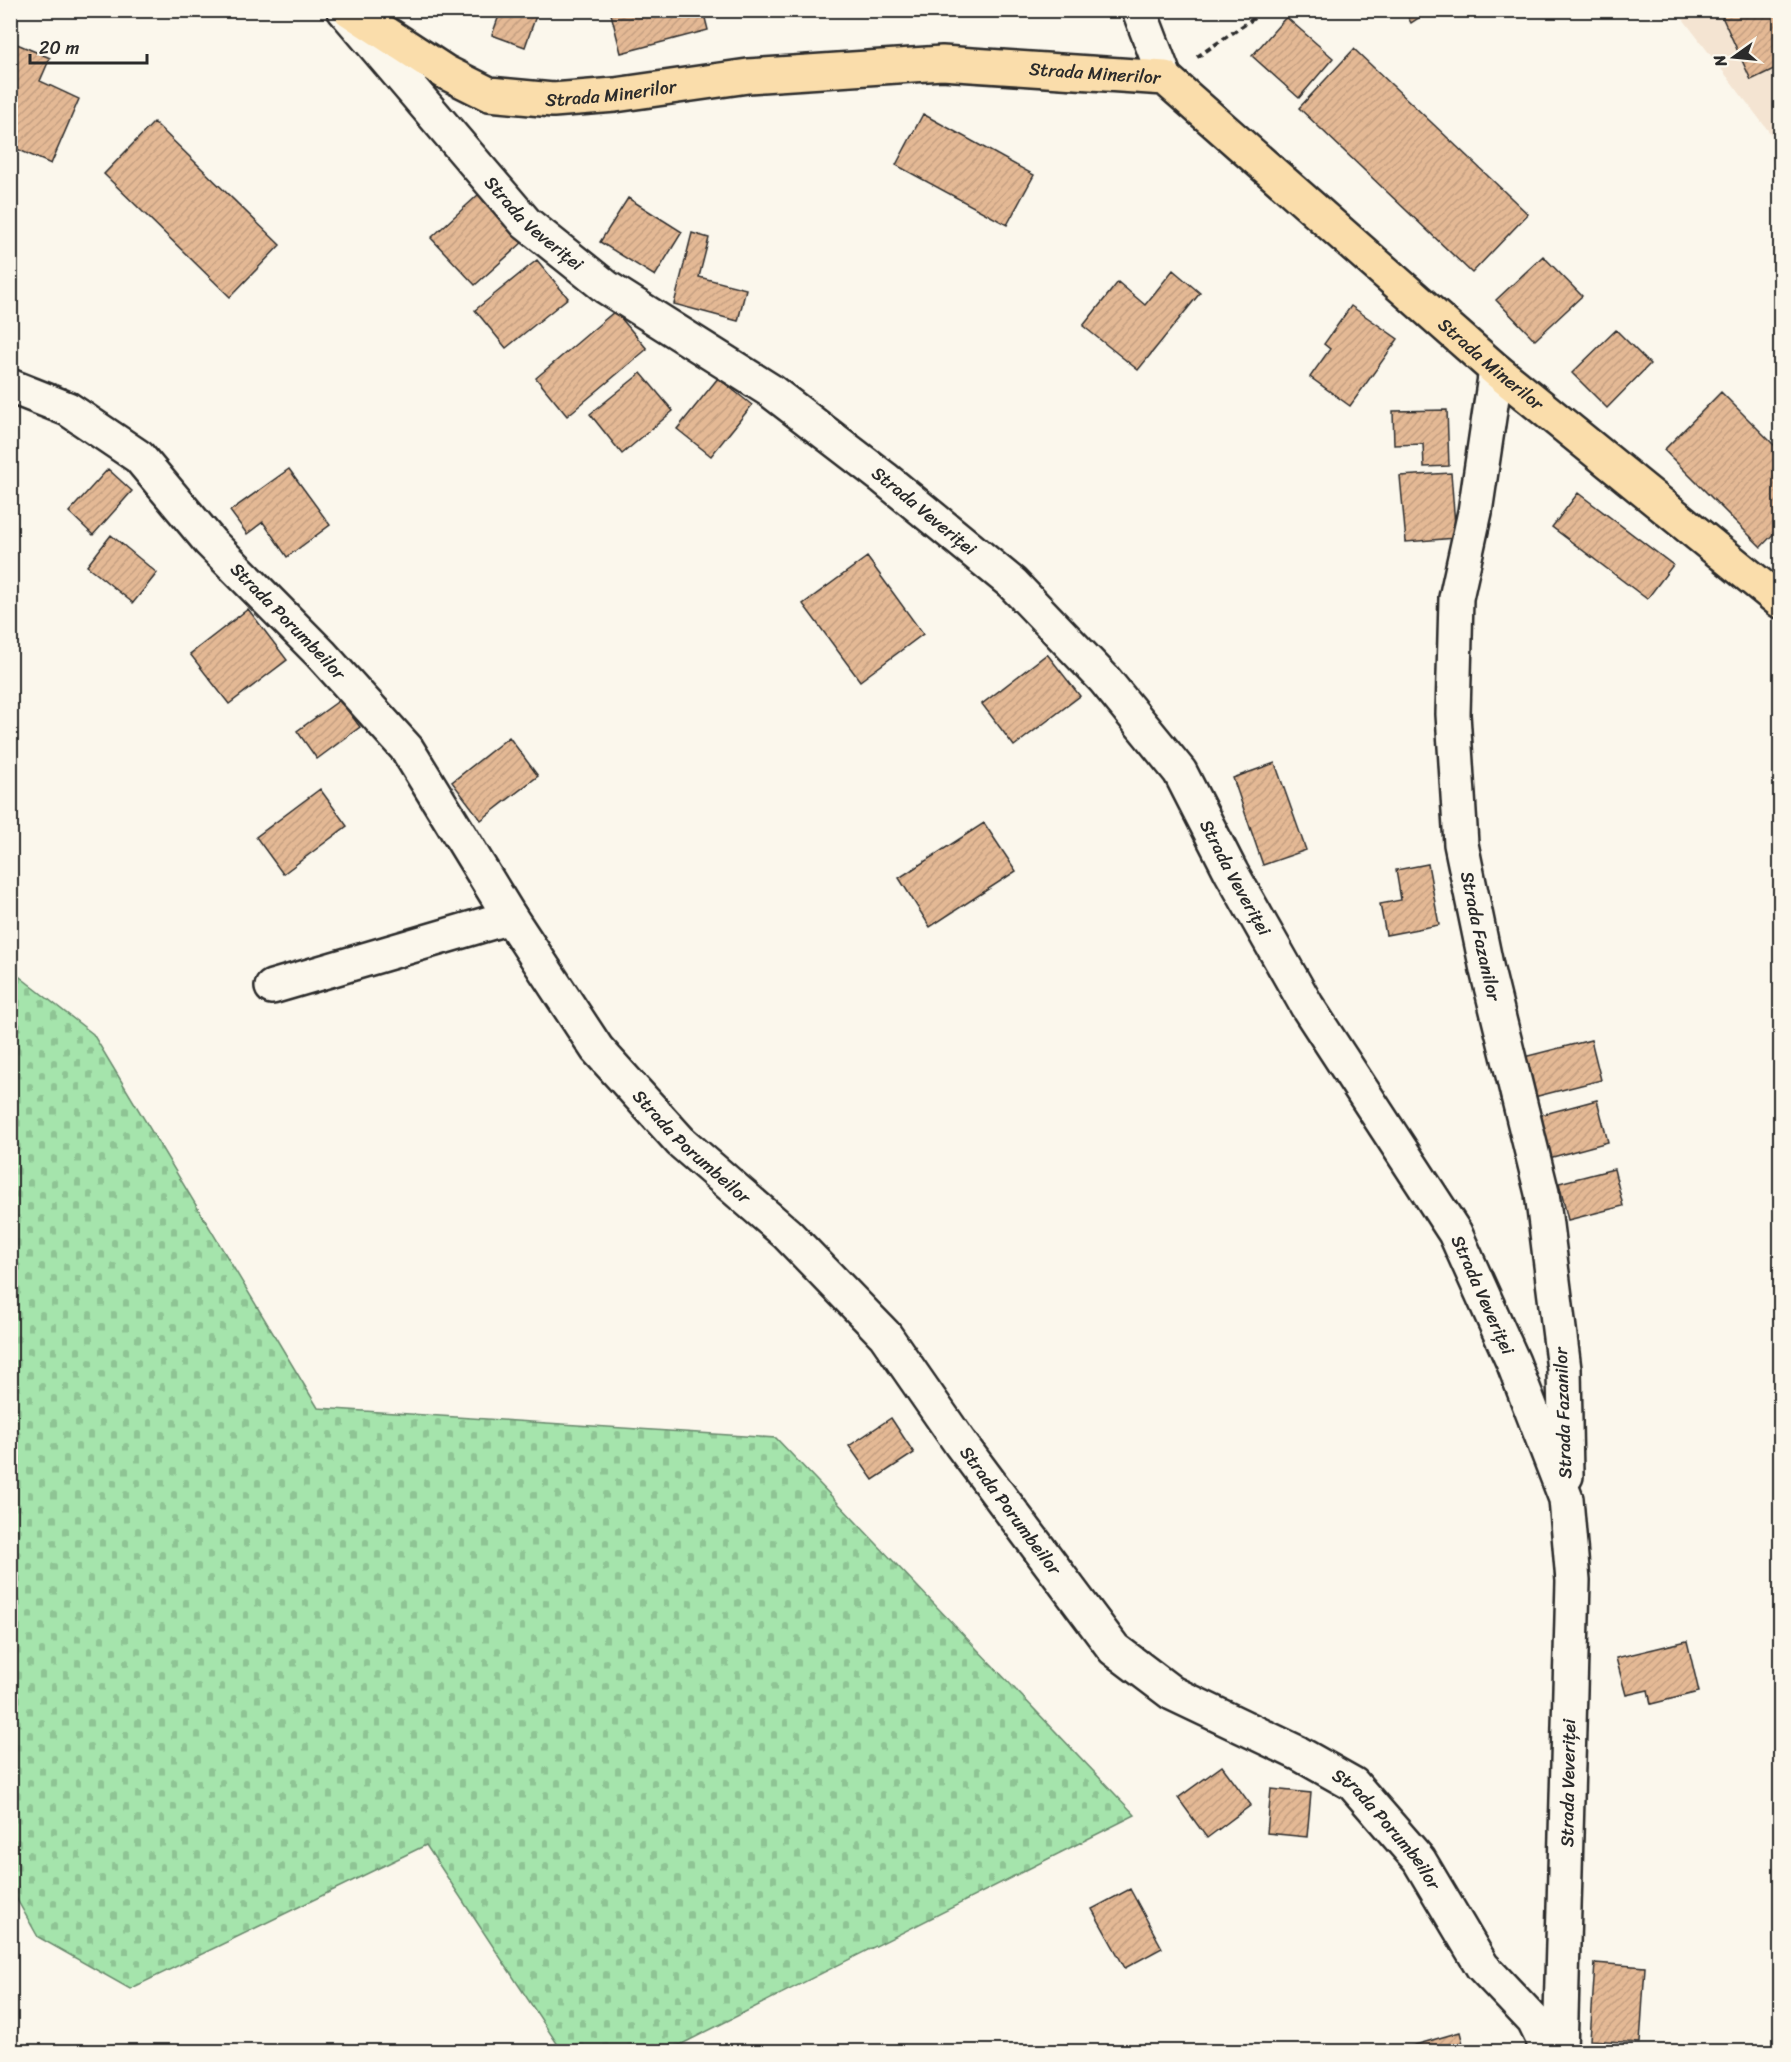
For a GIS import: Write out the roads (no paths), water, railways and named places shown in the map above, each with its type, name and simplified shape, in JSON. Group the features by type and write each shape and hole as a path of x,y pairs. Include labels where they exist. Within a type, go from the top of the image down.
{"main road":[{"name":"Strada Minerilor","path":"350,10 445,72 489,94 552,100 615,95 748,76 942,63 1165,78 1496,370 1780,602"}],"street":[{"name":"Strada Veveriței","path":"344,10 526,223 606,287 771,391 885,478 1012,583 1104,679 1180,772 1231,872 1307,1006 1455,1233 1514,1362 1566,1498 1573,1581 1560,2052"},
{"path":"1139,10 1165,78"},
{"name":"Strada Fazanilor","path":"1496,370 1475,512 1456,598 1453,714 1459,821 1461,844 1487,970 1542,1193 1564,1369 1566,1498"},
{"name":"Strada Porumbeilor","path":"10,386 68,409 139,457 210,542 321,654 407,749 510,917 597,1049 681,1142 786,1234 885,1335 960,1443 1114,1649 1172,1693 1298,1753 1353,1784 1419,1860 1482,1966 1534,2021 1549,2052"},
{"path":"272,987 510,917"}]}
